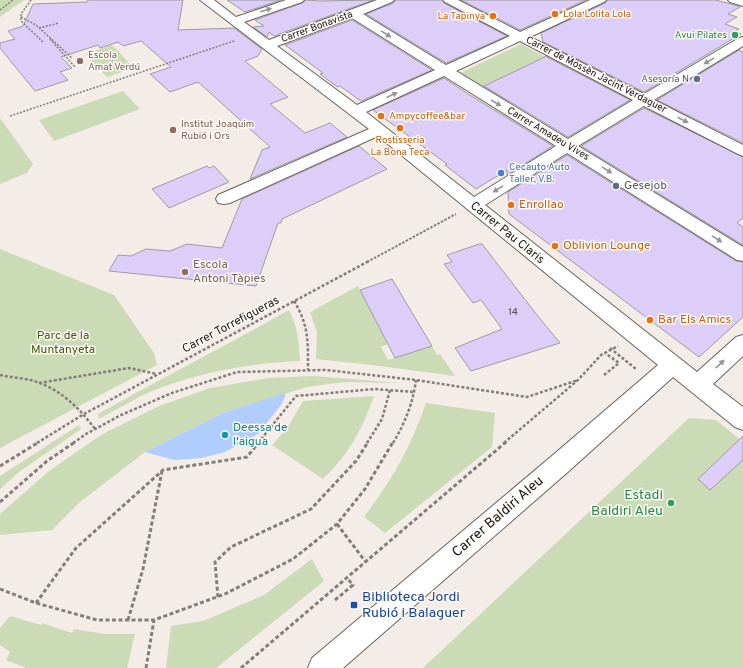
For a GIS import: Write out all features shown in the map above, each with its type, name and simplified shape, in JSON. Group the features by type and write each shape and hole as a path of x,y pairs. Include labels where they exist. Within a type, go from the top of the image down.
{"street":[{"name":"Carrer Pau Claris","path":"206,0 254,34 356,111 672,365 743,420"},
{"path":"235,20 298,0"},
{"name":"Carrer Bonavista","path":"270,46 388,0"},
{"name":"Carrer de Mossèn Jacint Verdaguer","path":"449,0 743,151"},
{"path":"356,111 600,0"},
{"path":"734,0 743,2"},
{"name":"Carrer Amadeu Vives","path":"352,13 743,255"},
{"path":"473,205 567,146 743,41"},
{"path":"224,200 380,130"},
{"path":"698,385 743,343"},
{"name":"Carrer Baldiri Aleu","path":"322,668 672,365"}],"path":[{"path":"0,10 13,0"},
{"path":"31,0 21,14 22,21 43,42"},
{"path":"21,16 49,38 54,40 72,58"},
{"path":"38,28 59,24"},
{"path":"10,116 254,34"},
{"path":"49,38 51,43 74,67"},
{"name":"Carrer Torrefigueras","path":"0,466 84,414 473,205"},
{"path":"294,301 303,314 308,330 308,370"},
{"path":"241,668 578,380 589,367 610,348 642,341"},
{"path":"610,348 654,382"},
{"path":"604,375 619,363 605,353"},
{"path":"39,383 129,368 157,374"},
{"path":"0,502 47,461 95,429 121,415 172,393 237,372 308,370 360,373 528,397 578,380"},
{"path":"0,375 39,383 62,394 84,414 95,429"},
{"path":"0,589 36,603 98,620 154,620 218,597 293,559 337,524 364,489 398,435 413,400 416,380"},
{"path":"36,603 76,548 162,470 247,457 296,396 375,389 414,392"},
{"path":"218,597 215,562 231,547 311,509 356,461 382,419 390,390"},
{"path":"128,620 143,569 162,470"},
{"path":"337,524 365,561"},
{"path":"335,600 353,585 346,577"},
{"path":"146,668 154,620"}],"green space":[{"path":"0,0 25,0 0,17"},
{"path":"521,44 545,57 481,88 458,74"},
{"path":"112,45 134,68 107,77 85,54"},
{"path":"123,91 140,109 54,141 39,120"},
{"path":"0,118 33,164 27,173 0,184"},
{"name":"Parc de la Muntanyeta","path":"0,249 114,295 154,353 157,365 0,448"},
{"path":"358,286 388,344 381,347 388,360 432,346 437,355 440,354 455,376 316,359 317,332 310,312"},
{"path":"289,310 298,335 300,361 247,366 196,376 154,390 99,419 98,414"},
{"path":"313,376 401,383 344,382 307,387 223,413 145,452 80,502 52,530 0,535 0,514 49,471 101,435 159,406 210,388 268,378"},
{"path":"374,396 365,420 354,441 332,470 323,479 272,445 288,427 303,401"},
{"path":"426,403 495,413 492,447 385,533 364,517 400,463 414,434"},
{"name":"Estadi Baldiri Aleu","path":"689,418 716,420 743,442 743,668 423,668"},
{"path":"79,425 81,429 19,472 0,489 0,476"},
{"path":"312,559 324,581 216,668 166,668 171,626 203,621 264,595"},
{"path":"10,616 41,625 42,623 72,633 74,629 105,634 135,634 127,668 26,668 6,660 10,652 0,645 0,628"}],"water":[{"path":"285,393 281,405 258,434 225,452 202,458 174,460 145,452 223,413"}],"building":[{"path":"88,0 183,0 178,30 234,28 262,49 258,56 245,61 288,97 270,104 305,133 330,123 347,137 250,179 262,150 270,147 198,82 170,92 150,74 171,67 141,41 123,46 118,42 100,48 98,45 61,57 72,68 60,72 68,80 35,91 0,48 0,43 15,39 8,31 23,26 33,4 87,2"},
{"path":"227,0 281,0 245,12"},
{"path":"306,0 373,0 274,36 269,32 267,37 253,27 264,26 255,20 302,3"},
{"path":"396,0 442,0 444,3 507,36 446,63 366,14 393,3"},
{"path":"461,0 586,0 520,30"},
{"path":"608,0 715,0 731,4 740,7 728,14 737,17 725,24 739,29 735,31 741,34 644,92 543,42 541,33 605,3"},
{"path":"352,20 432,70 361,101 340,86 338,87 332,83 320,74 323,73 285,45"},
{"path":"739,50 743,52 743,143 657,100"},
{"path":"545,56 630,100 568,137 484,86"},
{"path":"444,78 553,146 507,175 507,170 476,189 445,165 447,164 373,110"},
{"path":"644,108 743,157 743,218 737,223 743,227 743,245 581,146"},
{"path":"359,146 387,169 282,219 281,223 278,223 256,286 109,271 118,255 131,256 146,249 170,251 187,244 222,248 242,199"},
{"path":"567,155 736,261 743,262 743,317 699,357 509,214 508,192"},
{"path":"207,166 209,168 214,166 229,182 169,208 152,189"},
{"path":"482,244 560,343 471,371 455,348 502,329 481,300 473,303 444,264 452,262 447,255"},
{"path":"392,279 432,346 395,358 360,290"},
{"path":"743,436 743,460 710,490 698,479"}],"place":[{"name":"Lola Lolita Lola","path":"555,14"},
{"name":"La Tapinya","path":"493,16"},
{"name":"Avui Pilates","path":"735,35"},
{"name":"Escola Amat Verdú","path":"80,61"},
{"name":"Asesoría N","path":"697,79"},
{"name":"Ampycoffee&bar","path":"381,116"},
{"name":"Rostisseria La Bona Teca","path":"400,128"},
{"name":"Institut Joaquim Rubió i Ors","path":"173,130"},
{"name":"Cecauto Auto Taller, V.B.","path":"501,173"},
{"name":"Gesejob","path":"616,186"},
{"name":"Enrollao","path":"511,205"},
{"name":"Oblivion Lounge","path":"555,246"},
{"name":"Escola Antoni Tàpies","path":"185,272"},
{"name":"Bar Els Amics","path":"650,320"},
{"name":"Deessa de l'aigua","path":"225,435"},
{"name":"Estadi Baldiri Aleu","path":"671,503"},
{"name":"Biblioteca Jordi Rubió i Balaguer","path":"354,605"}]}
